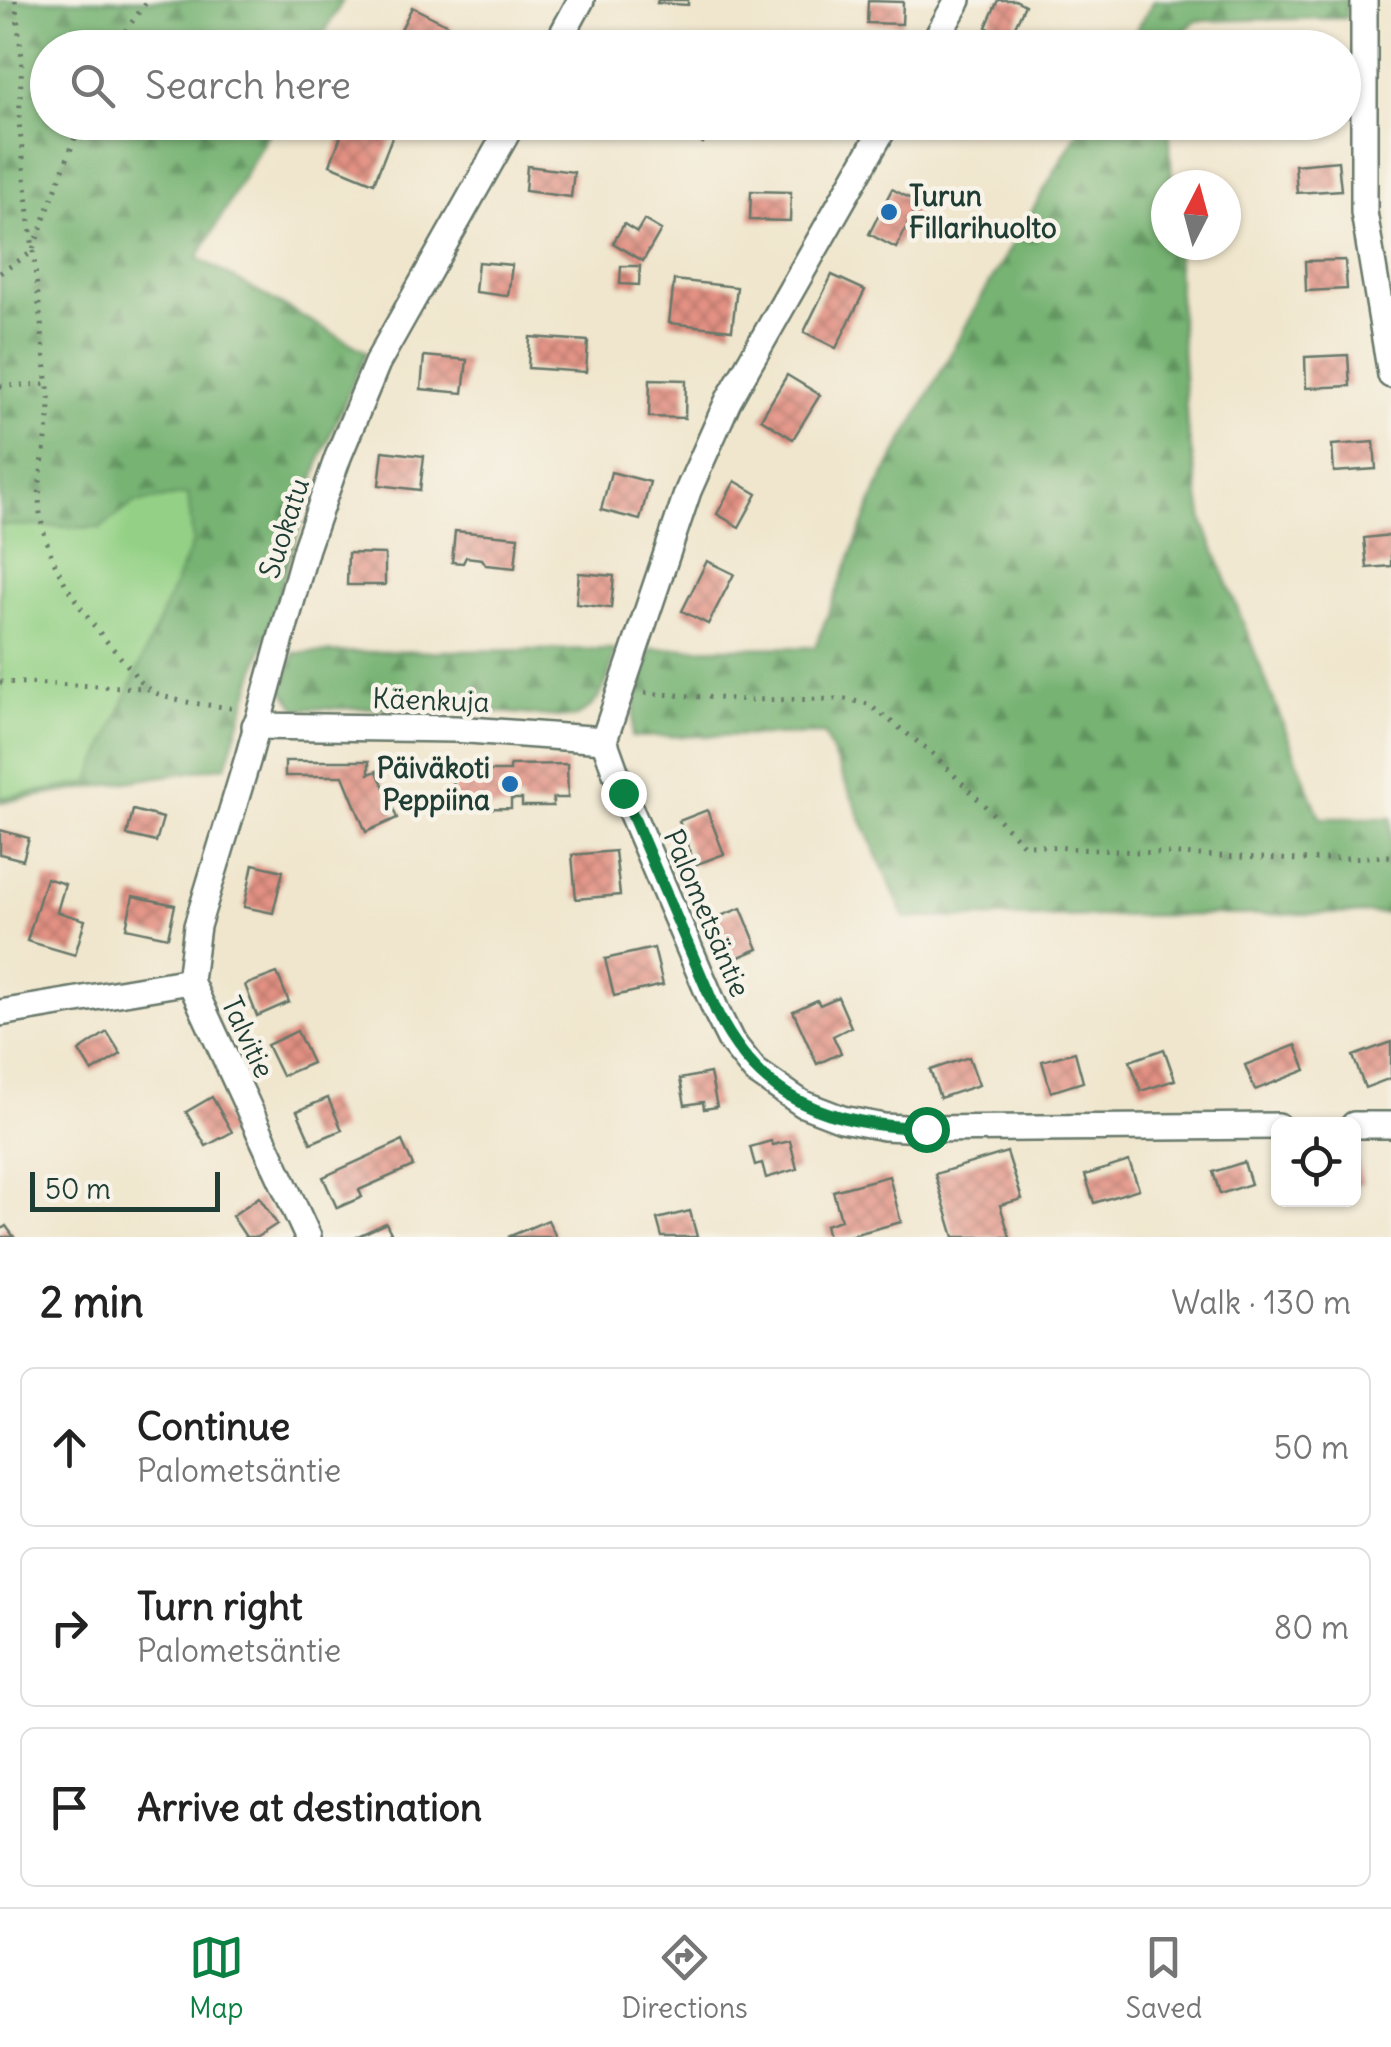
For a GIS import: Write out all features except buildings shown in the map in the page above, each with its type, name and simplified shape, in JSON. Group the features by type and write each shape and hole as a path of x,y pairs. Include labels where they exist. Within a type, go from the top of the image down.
{"street":[{"path":"564,30 581,0"},
{"path":"941,30 958,0"},
{"path":"1364,0 1364,212 1391,375"},
{"name":"Suokatu","path":"190,981 197,926 306,548 338,457 378,363 502,140"},
{"path":"604,740 688,491 728,401 877,140"},
{"name":"Käenkuja","path":"258,719 604,740"},
{"name":"Palometsäntie","path":"604,740 731,1041 755,1071 779,1090 842,1119 884,1126 1271,1126"},
{"name":"Talvitie","path":"0,1012 190,981 308,1237"},
{"path":"1361,1126 1391,1125"}],"path":[{"path":"15,0 22,58 19,122 50,406 40,474 40,513 52,562 92,624 148,688"},
{"path":"126,30 148,0"},
{"path":"0,273 32,252 74,140"},
{"path":"0,386 48,384"},
{"path":"0,682 148,688 258,719"},
{"path":"620,692 748,700 845,699 868,704 931,752 1022,844 1300,860 1391,856"}],"green space":[{"path":"0,0 343,0 326,30 30,30 30,140 264,140 198,258 366,352 321,457 226,766 0,802"},
{"path":"1154,0 1347,0 1346,18 1195,21 1185,30 1137,30"},
{"path":"1073,140 1170,140 1171,170 1151,170 1151,260 1177,260 1187,426 1203,521 1320,818 1391,818 1391,913 905,918 824,734 632,737 635,705 651,649 815,647 878,487"},
{"path":"188,494 193,542 89,783 0,798 0,525 100,528 134,503"},
{"path":"615,649 598,699 572,718 439,707 297,709 283,690 294,653"}],"place":[{"name":"Turun Fillarihuolto","path":"889,212"},
{"name":"Päiväkoti Peppiina","path":"510,784"}],"route":[{"path":"623,793 717,1013 731,1041 755,1071 804,1104 842,1119 926,1129"}]}
